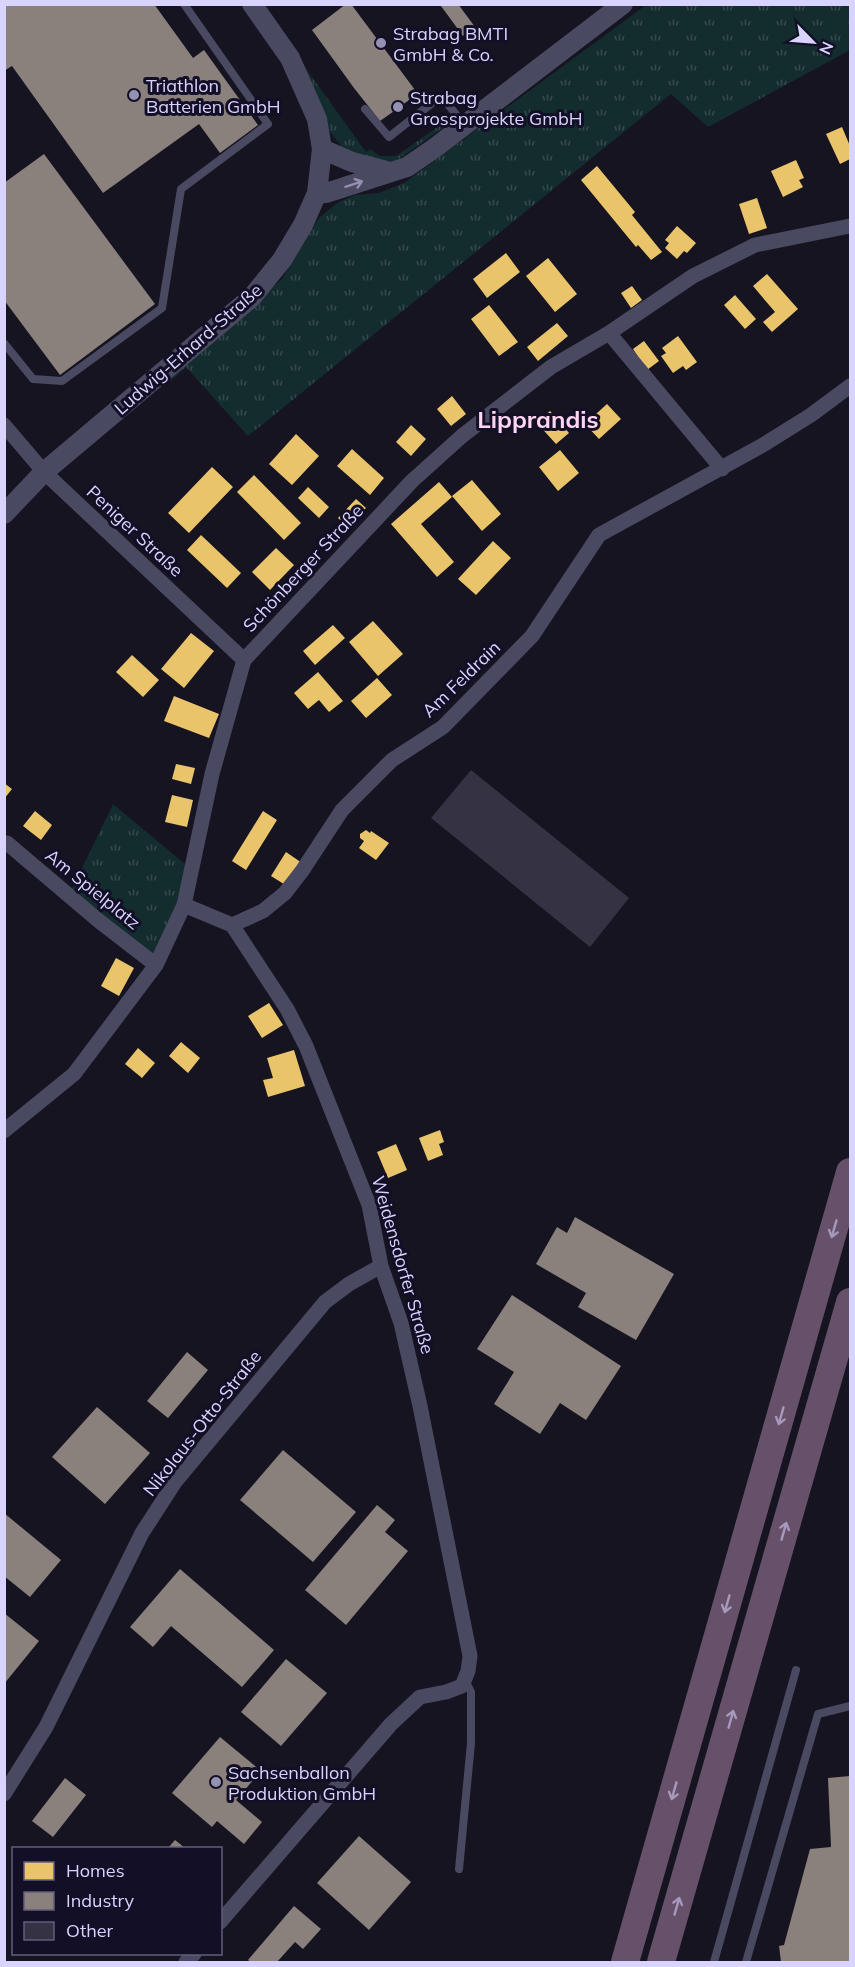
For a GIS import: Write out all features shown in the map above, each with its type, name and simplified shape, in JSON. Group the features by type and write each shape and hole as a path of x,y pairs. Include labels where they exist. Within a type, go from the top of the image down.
{"highway":[{"path":"625,1962 850,1173"},
{"path":"661,1962 850,1302"}],"street":[{"name":"Ludwig-Erhard-Straße","path":"4,514 44,472 252,297 282,260 303,225 317,193 322,149 317,119 290,58 252,4"},
{"path":"317,193 326,193 407,167 623,4"},
{"path":"322,149 352,162 390,172"},
{"name":"Schönberger Straße","path":"4,1131 74,1074 156,964 184,905 212,774 244,660 412,481 454,443 551,368 609,333 693,276 755,244 850,226"},
{"path":"609,333 722,469"},
{"name":"Am Feldrain","path":"232,925 263,910 285,893 342,810 392,760 443,727 532,636 598,535 722,469 783,433 850,386"},
{"name":"Peniger Straße","path":"4,425 44,472 244,660"},
{"name":"Am Spielplatz","path":"7,843 99,921 156,964"},
{"path":"184,905 232,925"},
{"name":"Weidensdorfer Straße","path":"232,925 287,1009 306,1046 369,1205 381,1266 400,1323 420,1406 470,1656 465,1680"},
{"name":"Nikolaus-Otto-Straße","path":"4,1794 46,1727 142,1533 176,1482 325,1302 349,1284 381,1266"},
{"path":"222,1920 391,1724 420,1697 462,1686 465,1680"}],"lane":[{"path":"4,343 33,379 62,381 162,309 181,189 268,124 184,4"},
{"path":"365,109 389,137 441,96 465,125"},
{"path":"714,1962 796,1670"},
{"path":"459,1869 471,1743 471,1692 465,1680"},
{"path":"746,1962 819,1714 850,1706"}],"green space":[{"path":"646,5 850,5 850,50 708,127 671,94 248,436 186,367 164,387 161,383 282,279 319,218 337,203 355,195 379,193 404,183"},
{"path":"299,59 366,152 370,149 380,156 396,156 445,122 447,125 396,161 356,154 342,147 330,132"},
{"path":"113,804 191,869 156,965 69,895"}],"building: Homes":[{"path":"842,127 850,146 850,159 840,164 826,134"},
{"path":"796,160 804,178 799,180 803,187 783,197 771,171"},
{"path":"597,166 635,212 632,215 662,252 651,260 638,245 636,247 581,180"},
{"path":"757,198 767,228 749,234 739,204"},
{"path":"677,226 696,243 687,253 684,251 677,259 665,248 669,243 665,240"},
{"path":"506,253 520,272 487,298 473,279"},
{"path":"548,258 577,294 555,312 526,276"},
{"path":"767,274 798,309 772,332 763,322 775,312 753,286"},
{"path":"632,286 642,300 631,308 621,293"},
{"path":"735,295 756,319 745,329 724,305"},
{"path":"489,305 518,342 499,356 471,319"},
{"path":"557,323 568,336 538,361 527,347"},
{"path":"678,336 697,362 686,370 683,366 673,373 661,356 666,353 662,348"},
{"path":"644,341 659,361 647,370 633,349"},
{"path":"452,396 466,414 451,426 437,409"},
{"path":"607,404 621,419 599,439 585,424"},
{"path":"550,411 569,433 556,444 537,423"},
{"path":"411,425 426,439 411,456 396,442"},
{"path":"296,434 319,456 292,485 269,464"},
{"path":"352,449 384,478 370,495 337,466"},
{"path":"560,450 579,473 558,491 539,467"},
{"path":"212,467 233,487 189,533 168,513"},
{"path":"254,475 301,523 284,540 237,492"},
{"path":"472,480 501,514 482,531 452,496"},
{"path":"439,482 452,497 421,524 454,562 437,577 391,524"},
{"path":"308,487 329,507 319,518 298,498"},
{"path":"356,499 366,508 348,527 338,518"},
{"path":"201,535 241,573 227,588 187,550"},
{"path":"493,541 511,558 476,595 458,579"},
{"path":"276,548 294,565 270,590 252,572"},
{"path":"373,621 403,654 378,676 349,642"},
{"path":"333,625 345,638 315,665 303,651"},
{"path":"191,633 214,651 184,688 161,669"},
{"path":"132,655 159,680 143,697 116,672"},
{"path":"318,672 343,701 329,712 319,700 308,709 294,693"},
{"path":"377,678 392,695 366,718 351,701"},
{"path":"174,696 219,714 209,738 164,721"},
{"path":"176,764 195,768 191,784 172,779"},
{"path":"4,783 12,789 4,799"},
{"path":"172,795 193,800 187,827 165,822"},
{"path":"35,811 52,825 41,840 23,826"},
{"path":"263,811 277,820 246,870 232,861"},
{"path":"366,830 389,843 376,860 359,848 364,841 360,838 360,834"},
{"path":"286,852 302,863 287,886 271,876"},
{"path":"116,958 134,968 119,996 101,986"},
{"path":"269,1003 283,1025 262,1038 248,1016"},
{"path":"181,1042 200,1058 188,1073 169,1056"},
{"path":"138,1048 155,1063 142,1078 125,1064"},
{"path":"294,1050 305,1086 268,1097 263,1080 273,1078 267,1058"},
{"path":"440,1130 444,1142 439,1144 443,1155 428,1161 419,1138"},
{"path":"396,1144 407,1170 388,1178 377,1152"}],"building: Industry":[{"name":"Triathlon Batterien GmbH","path":"4,4 154,4 193,58 204,50 258,125 220,153 199,124 103,193 12,66 4,71"},
{"path":"346,4 351,4 418,94 402,105 403,108 399,111 397,109 380,121 312,30"},
{"path":"458,4 475,27 463,36 441,6"},
{"path":"44,154 155,304 60,375 4,300 4,183"},
{"path":"575,1217 674,1274 636,1340 578,1307 586,1293 536,1264 557,1227 567,1233"},
{"path":"512,1295 621,1366 586,1420 560,1403 540,1434 494,1404 514,1372 477,1349"},
{"path":"187,1352 208,1370 168,1418 147,1401"},
{"path":"97,1407 150,1453 105,1504 52,1457"},
{"path":"283,1450 356,1512 313,1562 240,1500"},
{"path":"377,1505 395,1520 385,1532 408,1551 346,1625 305,1590"},
{"path":"4,1513 61,1560 30,1597 4,1576"},
{"path":"180,1569 274,1650 242,1687 171,1626 153,1647 130,1627"},
{"path":"4,1613 39,1641 4,1684"},
{"path":"286,1659 327,1693 281,1746 241,1712"},
{"name":"Sachsenballon Produktion GmbH","path":"220,1737 261,1771 236,1800 262,1822 244,1844 217,1821 212,1827 172,1793"},
{"path":"850,1776 850,1962 781,1962 779,1946 784,1945 810,1849 831,1847 828,1778"},
{"path":"65,1778 86,1795 53,1837 32,1821"},
{"path":"359,1836 411,1882 369,1930 317,1883"},
{"path":"175,1840 184,1847 169,1847"},
{"path":"294,1906 321,1929 303,1949 295,1942 277,1962 248,1960"}],"building: Other":[{"path":"471,770 629,898 590,947 431,818"}],"place":[{"name":"Strabag BMTI GmbH & Co.","path":"381,43"},
{"name":"Triathlon Batterien GmbH","path":"134,95"},
{"name":"Strabag Grossprojekte GmbH","path":"398,107"},
{"name":"Sachsenballon Produktion GmbH","path":"216,1782"}],"district":[{"name":"Lipprandis","path":"538,419"}]}
